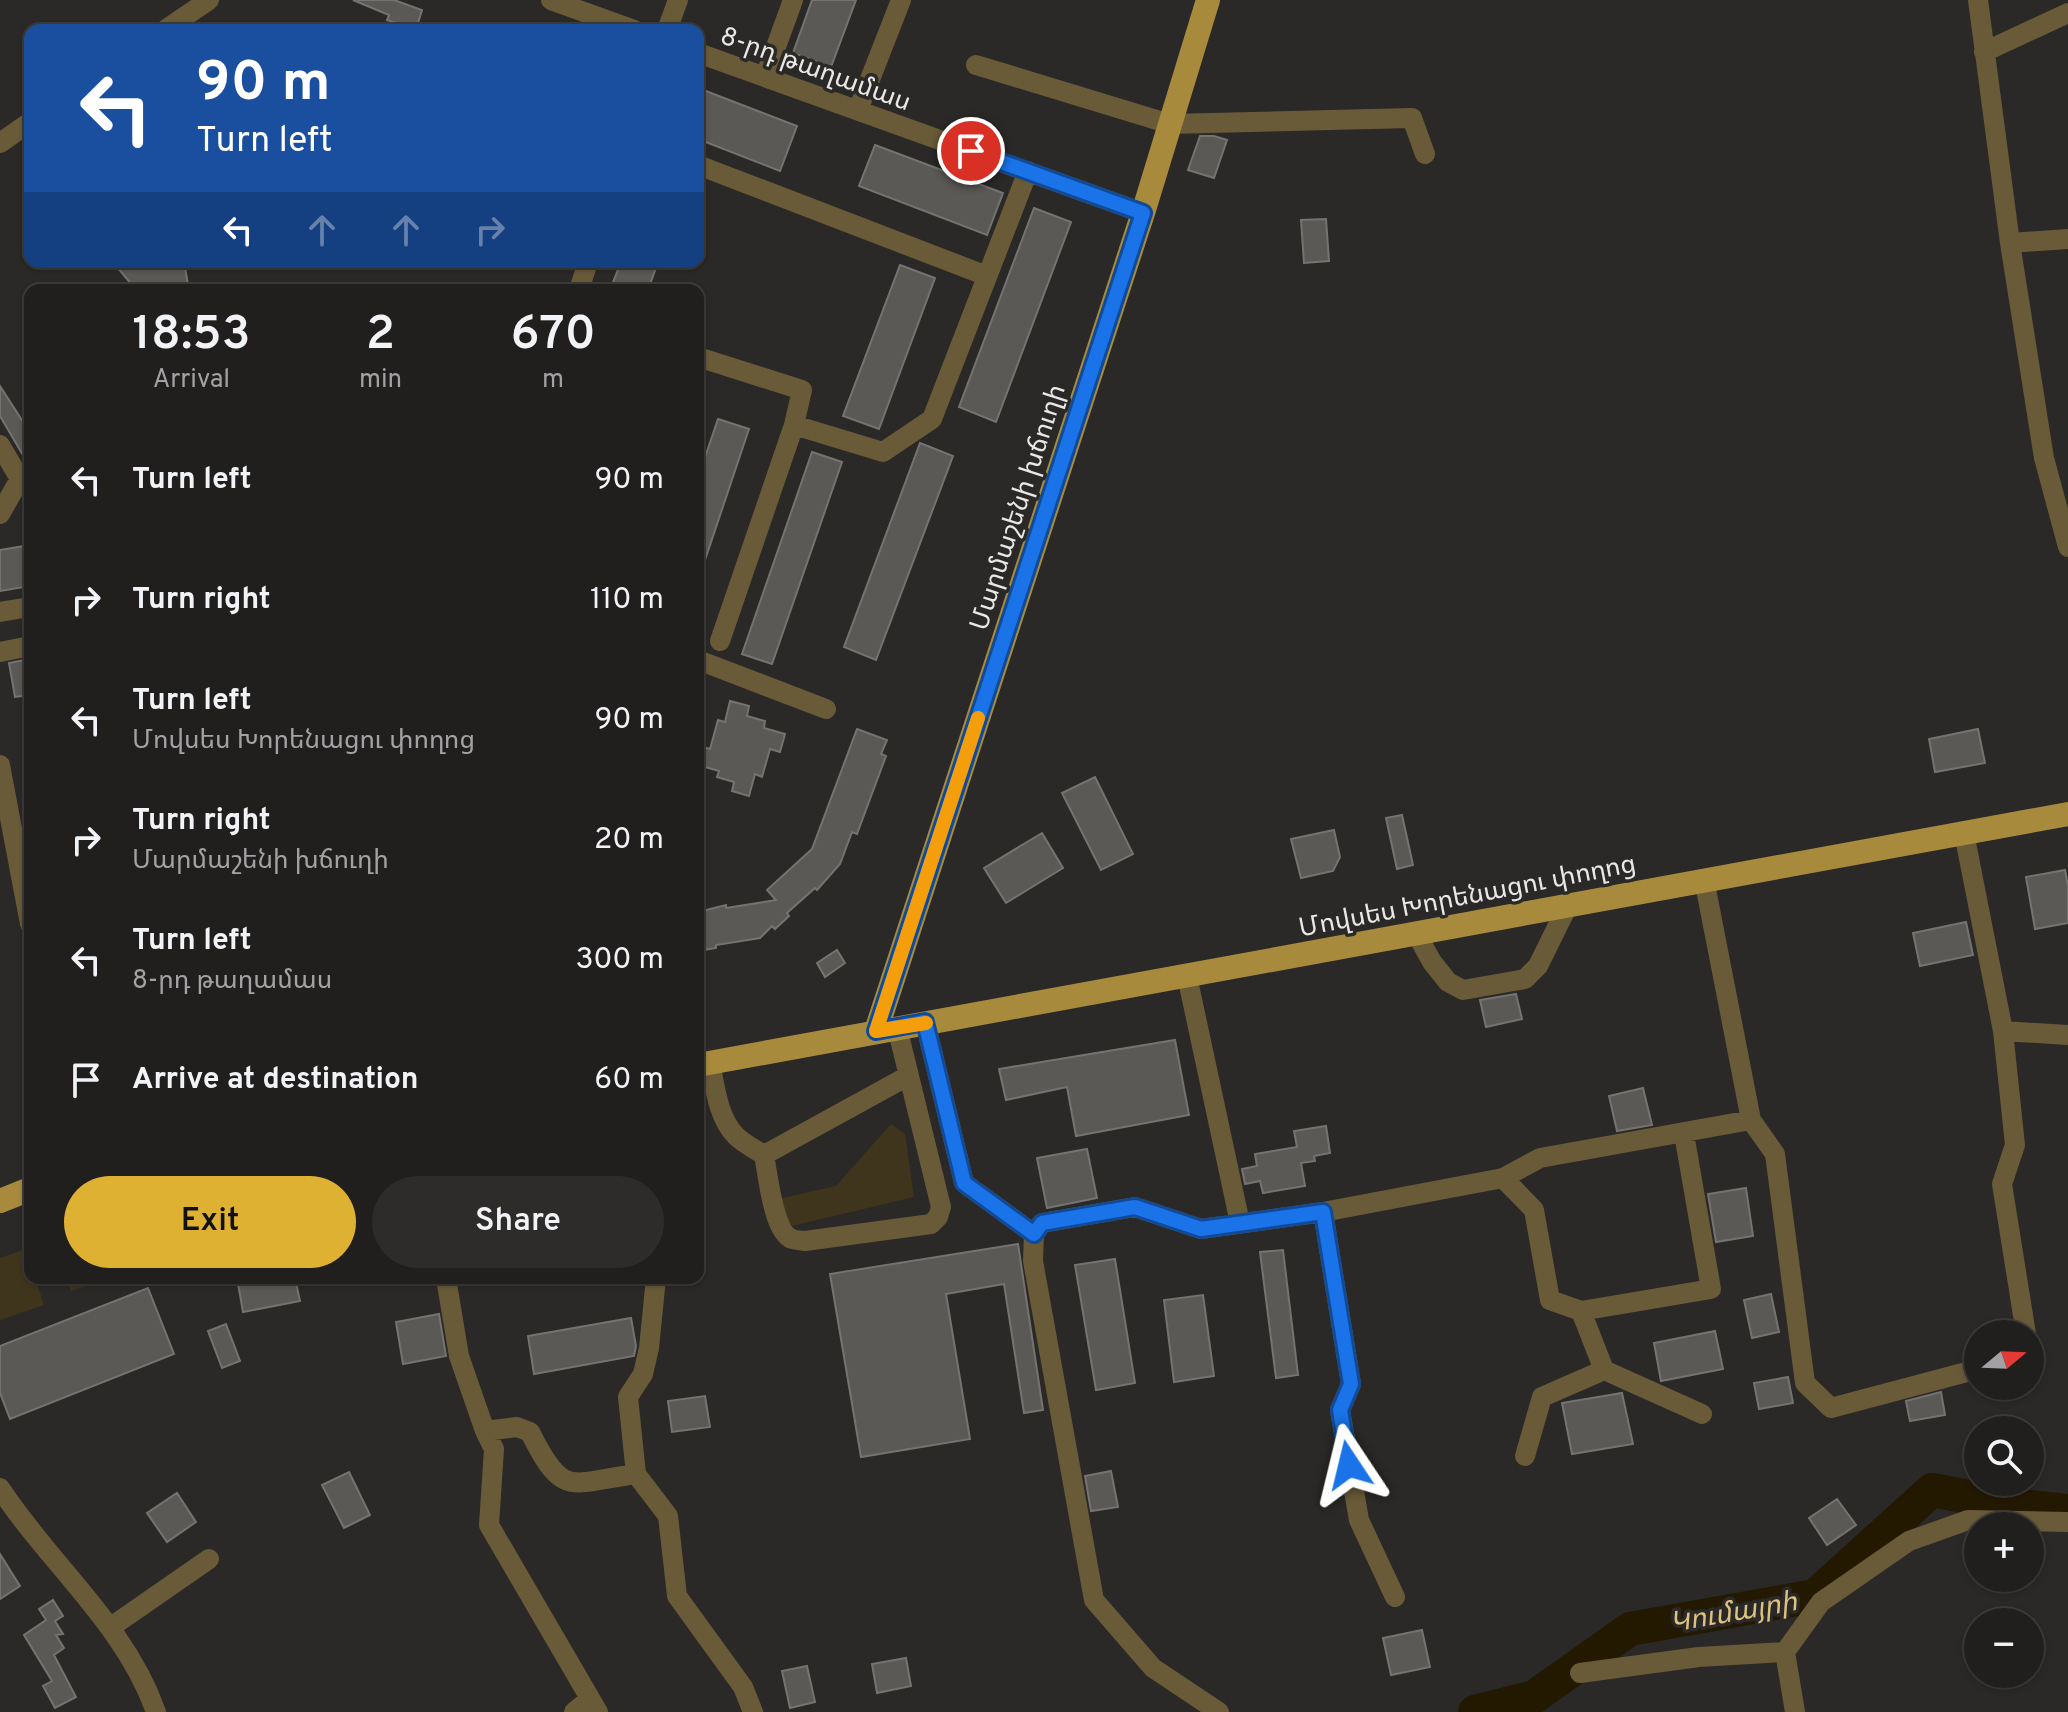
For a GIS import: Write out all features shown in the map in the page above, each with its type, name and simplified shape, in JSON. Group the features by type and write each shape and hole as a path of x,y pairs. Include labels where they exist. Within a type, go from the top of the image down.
{"main road":[{"name":"Մարմաշենի խճուղի","path":"886,1029 1208,0"},
{"name":"Մովսես Խորենացու փողոց","path":"704,1064 2068,814"},
{"path":"0,1201 24,1191"}],"street":[{"path":"174,24 209,0"},
{"path":"551,0 617,24"},
{"path":"669,24 678,0"},
{"path":"765,77 793,0"},
{"path":"858,110 901,0"},
{"path":"1978,0 2010,243 2044,458 2068,547"},
{"path":"1984,52 2068,13"},
{"name":"8-րդ թաղամաս","path":"704,55 1143,213"},
{"path":"976,65 1170,124 1412,118 1425,154"},
{"path":"0,143 24,126"},
{"path":"704,167 987,276"},
{"path":"794,425 883,452 932,419 1028,171"},
{"path":"2010,243 2068,239"},
{"path":"704,359 802,390 794,425 720,641"},
{"path":"0,445 20,479 0,514"},
{"path":"0,612 24,608"},
{"path":"0,652 24,647"},
{"path":"704,662 826,709"},
{"path":"0,765 24,892"},
{"path":"1964,833 2003,1031 2015,1145 2002,1184 2024,1320"},
{"path":"1704,879 1751,1120 1775,1154 1805,1383 1831,1408 1964,1373"},
{"path":"1416,933 1448,982 1463,990 1525,979 1538,966 1568,905"},
{"path":"1187,976 1240,1223"},
{"path":"925,1022 964,1183 1034,1234"},
{"path":"704,1064 726,1123 737,1137 764,1155 777,1222 784,1233 793,1239 805,1241 931,1224 938,1217 941,1207 908,1076 886,1029"},
{"path":"2003,1031 2068,1035"},
{"path":"764,1155 908,1076"},
{"path":"1219,1712 1153,1668 1094,1600 1033,1261 1034,1234 1042,1223 1135,1207 1201,1229 1323,1212 1503,1178 1540,1158 1751,1120"},
{"path":"1503,1178 1534,1210 1550,1300 1581,1311 1711,1289 1684,1134"},
{"path":"1323,1212 1351,1384 1340,1410 1359,1520 1395,1597"},
{"path":"447,1284 459,1356 494,1449 489,1525 587,1708"},
{"path":"655,1284 643,1374 628,1397 636,1474 668,1516 677,1596 743,1687 751,1706 768,1712"},
{"path":"1581,1311 1604,1370 1702,1414"},
{"path":"1525,1456 1542,1397 1604,1370"},
{"path":"485,1431 517,1427 530,1432 546,1465 558,1478 573,1483 636,1474"},
{"path":"0,1488 15,1512 111,1627 136,1665 156,1712"},
{"path":"1795,1712 1785,1652 1821,1602 1909,1541 1968,1520 2068,1522"},
{"path":"111,1627 209,1559"},
{"path":"1580,1673 1699,1657 1785,1652"}],"shaded area":[{"path":"891,1124 905,1134 914,1197 792,1226 786,1220 782,1198 836,1186"},
{"path":"24,1249 24,1284 37,1284 44,1305 0,1320 0,1258"},
{"path":"68,1284 91,1284 71,1291"}],"building":[{"path":"353,0 394,0 422,10 418,24 387,20 389,15"},
{"path":"812,0 856,0 831,67 793,53"},
{"path":"704,90 797,126 780,171 704,141"},
{"path":"1200,136 1227,140 1214,178 1188,170"},
{"path":"875,145 1003,193 987,235 859,186"},
{"path":"1034,208 1071,222 996,422 959,407"},
{"path":"1326,219 1329,261 1304,263 1301,220"},
{"path":"900,265 935,278 879,429 843,416"},
{"path":"118,268 185,268 188,284 131,284"},
{"path":"619,268 656,268 650,284 612,284"},
{"path":"0,386 24,423 24,457 0,416"},
{"path":"718,419 749,429 704,563 704,460"},
{"path":"920,443 953,456 876,660 844,647"},
{"path":"812,452 842,462 772,664 742,654"},
{"path":"24,546 24,587 0,591 0,550"},
{"path":"24,660 24,696 15,697 9,663"},
{"path":"730,701 749,706 747,716 765,721 764,728 785,734 780,752 770,749 762,777 755,774 749,796 732,791 734,782 717,777 719,771 704,767 704,747 710,749 718,720 725,722"},
{"path":"857,729 887,740 881,754 886,756 857,834 852,832 840,864 817,890 815,888 787,913 789,916 775,929 772,926 760,938 704,950 704,910 776,900 767,890 812,849"},
{"path":"1978,729 1985,763 1935,772 1929,739"},
{"path":"1095,777 1133,854 1101,870 1062,793"},
{"path":"1402,815 1413,865 1397,869 1386,818"},
{"path":"1334,830 1340,857 1333,871 1301,878 1291,839"},
{"path":"1042,833 1063,868 1006,903 984,868"},
{"path":"2065,870 2068,923 2035,929 2026,877"},
{"path":"1966,922 1973,955 1920,966 1913,933"},
{"path":"837,950 845,963 825,977 817,963"},
{"path":"1516,994 1522,1019 1486,1027 1480,1000"},
{"path":"1175,1040 1189,1115 1076,1136 1067,1087 1006,1100 999,1069"},
{"path":"1643,1088 1652,1125 1617,1131 1609,1096"},
{"path":"1326,1126 1330,1153 1314,1156 1315,1161 1301,1163 1305,1186 1263,1193 1260,1181 1245,1184 1242,1169 1257,1166 1255,1154 1297,1147 1294,1131"},
{"path":"1087,1149 1097,1198 1047,1208 1037,1158"},
{"path":"1746,1188 1753,1236 1716,1242 1708,1194"},
{"path":"1018,1244 1043,1410 1024,1413 1004,1284 946,1294 970,1439 861,1457 830,1274"},
{"path":"1283,1250 1298,1375 1276,1378 1260,1252"},
{"path":"1115,1259 1135,1383 1096,1390 1075,1265"},
{"path":"238,1284 296,1284 300,1301 243,1312"},
{"path":"148,1288 174,1354 10,1419 0,1393 0,1346"},
{"path":"1771,1294 1779,1332 1752,1338 1744,1300"},
{"path":"1203,1295 1214,1376 1174,1382 1164,1300"},
{"path":"439,1314 446,1356 403,1364 396,1322"},
{"path":"631,1318 636,1346 634,1356 534,1374 528,1336"},
{"path":"226,1324 240,1361 222,1368 208,1331"},
{"path":"1715,1331 1723,1369 1661,1381 1654,1343"},
{"path":"1788,1377 1793,1403 1759,1409 1754,1383"},
{"path":"1941,1392 1945,1415 1910,1421 1906,1401"},
{"path":"1622,1393 1633,1444 1572,1454 1562,1403"},
{"path":"705,1396 710,1427 672,1432 668,1401"},
{"path":"1111,1471 1118,1507 1091,1511 1085,1476"},
{"path":"349,1472 370,1515 344,1528 322,1485"},
{"path":"177,1493 196,1522 167,1542 147,1513"},
{"path":"1837,1499 1856,1525 1827,1545 1809,1518"},
{"path":"0,1554 20,1586 0,1599"},
{"path":"53,1600 63,1616 55,1621 63,1634 56,1635 64,1648 54,1655 76,1697 55,1708 43,1686 52,1681 24,1635 46,1620 39,1609"},
{"path":"1422,1630 1430,1667 1391,1675 1383,1638"},
{"path":"906,1658 911,1686 877,1693 872,1664"},
{"path":"807,1666 815,1702 790,1708 782,1671"}],"waterway":[{"name":"Կումայրի","path":"1475,1712 1534,1697 1630,1629 1815,1596 1932,1490 2011,1505 2068,1511"}],"slow traffic":[{"path":"926,1023 876,1031 978,718"}],"route":[{"path":"971,151 1143,213 876,1031 925,1022 964,1183 1034,1234 1042,1223 1135,1207 1201,1229 1323,1212 1351,1384 1340,1410 1349,1465"}]}
